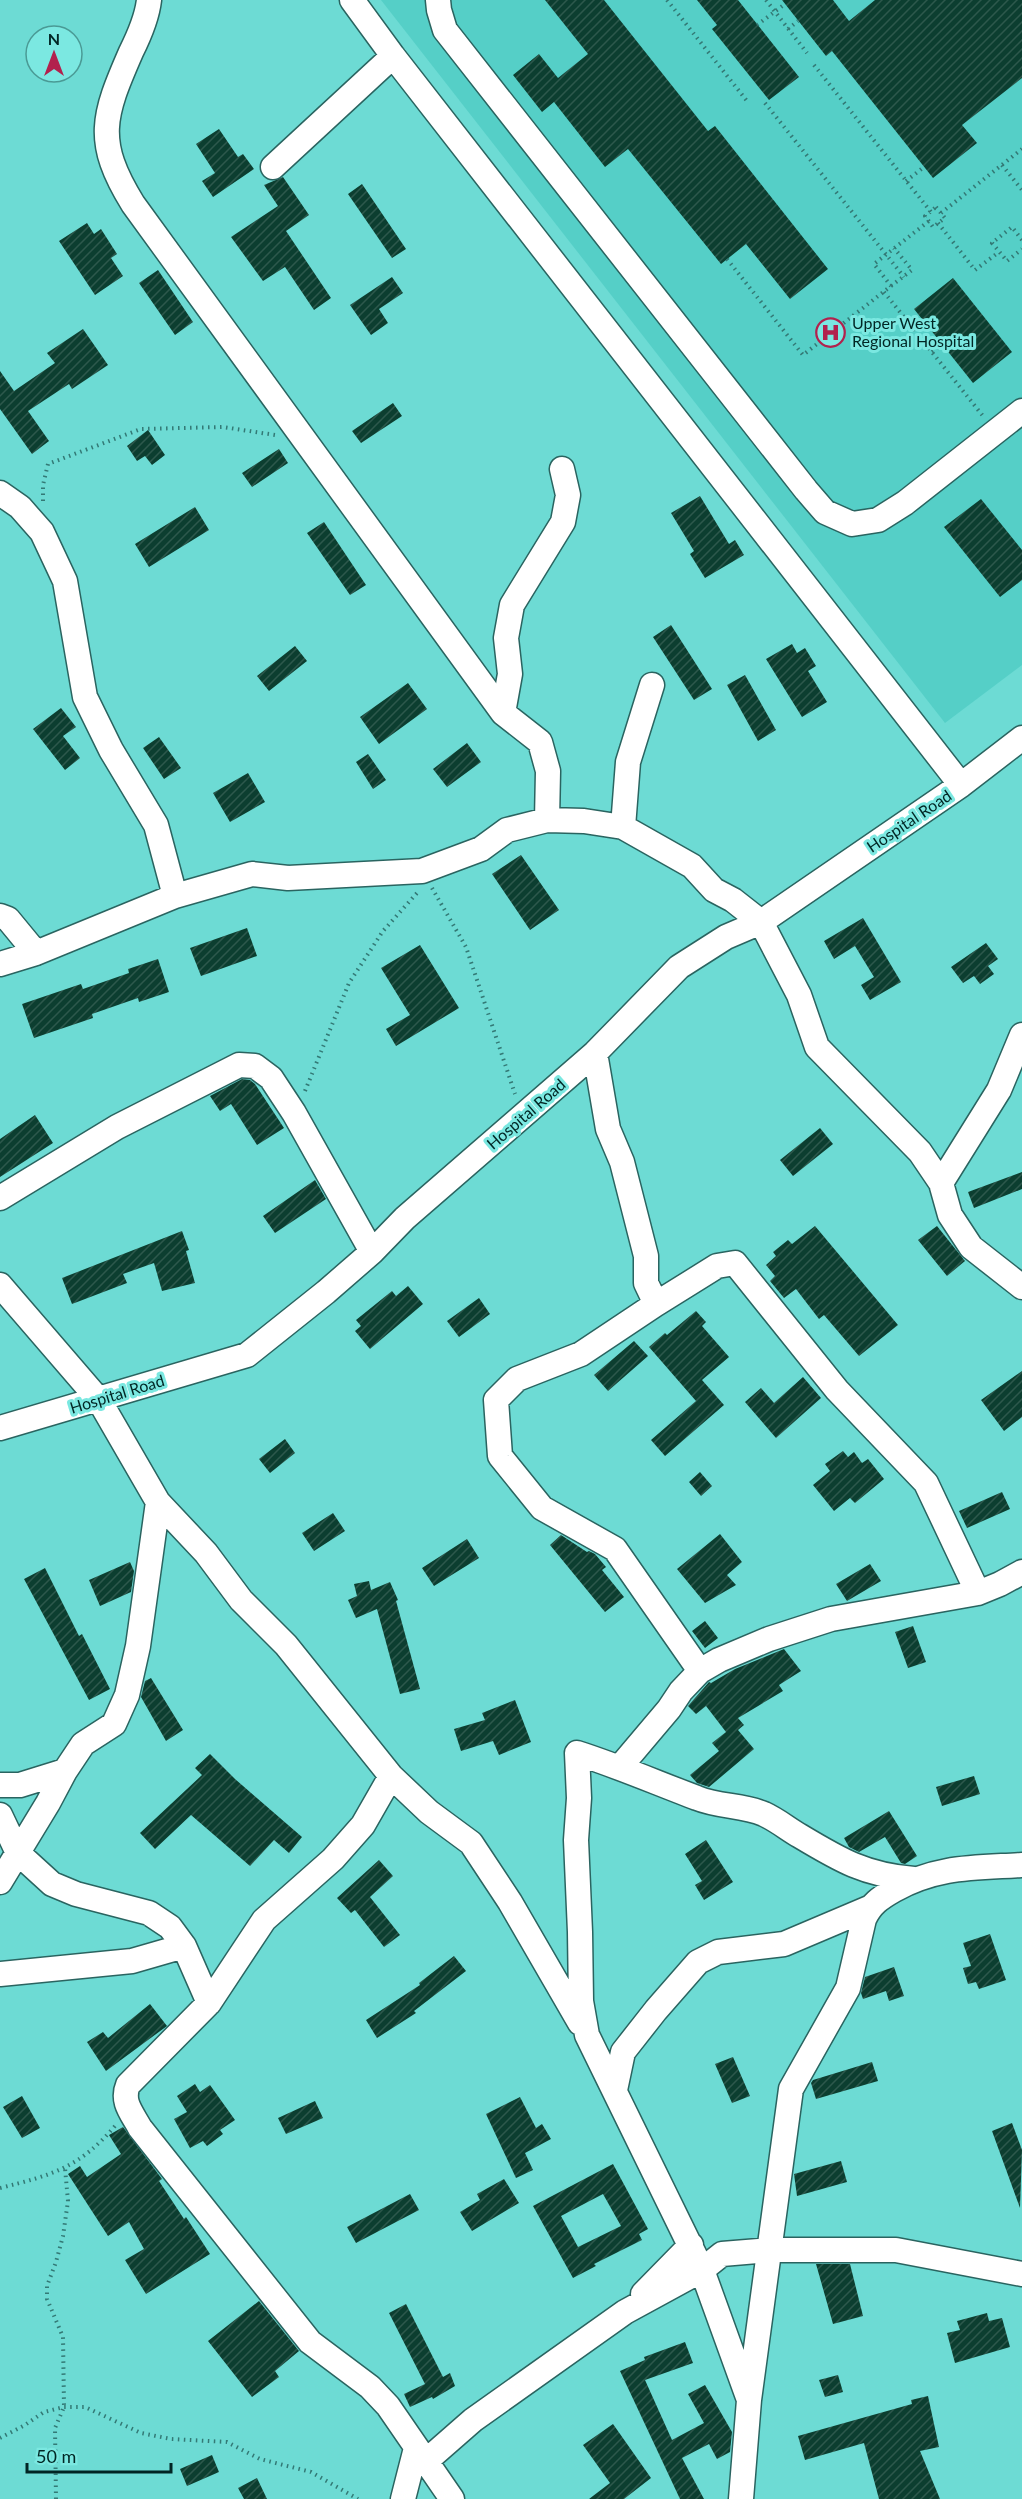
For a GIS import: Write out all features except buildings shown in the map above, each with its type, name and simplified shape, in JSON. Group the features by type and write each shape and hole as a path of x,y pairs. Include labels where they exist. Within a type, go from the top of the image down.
{"street":[{"path":"150,0 141,31 112,94 106,118 108,145 116,177 133,204 503,713 540,742 548,771 547,820"},
{"path":"352,0 393,56 961,785"},
{"path":"438,0 445,30 791,472 825,512 852,524 878,520 905,503 1022,411"},
{"path":"273,167 393,56"},
{"path":"503,713 510,674 506,638 512,605 563,522 568,495 562,469"},
{"path":"1,496 20,507 42,532 64,581 85,697 111,750 156,825 175,896"},
{"path":"623,827 628,762 652,685"},
{"name":"Hospital Road","path":"0,1428 247,1355 372,1252 405,1218 524,1118 595,1053 679,967 726,937 761,922 961,785 1022,738"},
{"path":"0,964 36,953 175,896 252,874 288,879 424,876 481,849 507,830 547,820 584,821 623,827 692,866 714,890 733,900 761,922 799,995 817,1047 920,1152 941,1183 950,1215 971,1247 1022,1287"},
{"path":"0,916 8,919 36,953"},
{"path":"941,1183 999,1090 1022,1035"},
{"path":"595,1053 608,1129 622,1162 646,1256 646,1284 656,1304"},
{"path":"0,1198 117,1127 239,1065 255,1065 271,1078 294,1113 372,1252"},
{"path":"700,1671 615,1549 542,1508 500,1456 496,1400 518,1379 581,1354 717,1266 735,1263 837,1390 926,1483 978,1593"},
{"path":"0,1285 99,1400 158,1502 206,1553 241,1600 286,1645 391,1776 429,1812 471,1843 510,1902 587,2035 615,2090 702,2270 749,2400"},
{"path":"0,1882 83,1744 114,1724 127,1695 138,1646 158,1502"},
{"path":"620,1767 700,1671 719,1660 769,1639 831,1619 978,1593 1022,1572"},
{"path":"587,2035 581,2001 576,1840 579,1798 577,1753 620,1767 697,1798 752,1809 771,1817 838,1859 866,1872 914,1879"},
{"path":"0,1785 20,1785 65,1771"},
{"path":"391,1776 363,1826 333,1859 264,1920 209,2003 128,2085 124,2095 140,2128 310,2342 370,2387 388,2406 452,2499"},
{"path":"0,1815 18,1853 52,1884 76,1894 149,1913 171,1927 184,1946 209,2003"},
{"path":"615,2090 623,2052 698,1962 718,1952 784,1944 869,1908 879,1898 914,1879 945,1869 1022,1865"},
{"path":"741,2499 749,2400 791,2089 848,1988 869,1908"},
{"path":"0,1974 132,1961 184,1946"},
{"path":"625,2312 691,2245"},
{"path":"403,2499 421,2455 625,2312 702,2270 722,2254 770,2250 896,2250 1022,2274"}],"path":[{"path":"667,0 747,101"},
{"path":"765,0 807,53"},
{"path":"758,25 785,4"},
{"path":"788,28 798,21"},
{"path":"814,65 931,212"},
{"path":"765,103 904,277"},
{"path":"941,213 1022,149"},
{"path":"1002,165 1022,190"},
{"path":"906,181 924,167"},
{"path":"936,207 941,213 945,218 933,227 925,216 936,207"},
{"path":"891,286 874,264 929,221"},
{"path":"938,223 975,270 999,252"},
{"path":"1021,237 1012,227 993,243 1007,261 1022,249"},
{"path":"727,259 803,355 912,270 894,248"},
{"path":"884,292 996,432"},
{"path":"932,352 942,345"},
{"path":"42,532 43,485 48,464 141,429 223,427 306,440"},
{"path":"294,1113 322,1052 349,984 383,931 424,876 466,947 524,1118"},
{"path":"0,2188 58,2172 90,2153 122,2118 128,2106"},
{"path":"56,2499 55,2428 64,2407 63,2337 47,2299 47,2286 63,2236 68,2201 66,2168"},
{"path":"0,2438 25,2426 44,2412 64,2407 85,2407 141,2433 171,2439 227,2442 260,2459 311,2472 358,2499"}],"shaded area":[{"name":"Upper West Regional Hospital","path":"381,0 1022,0 1022,665 945,723"}],"place":[{"name":"Upper West Regional Hospital","path":"831,332"}]}
